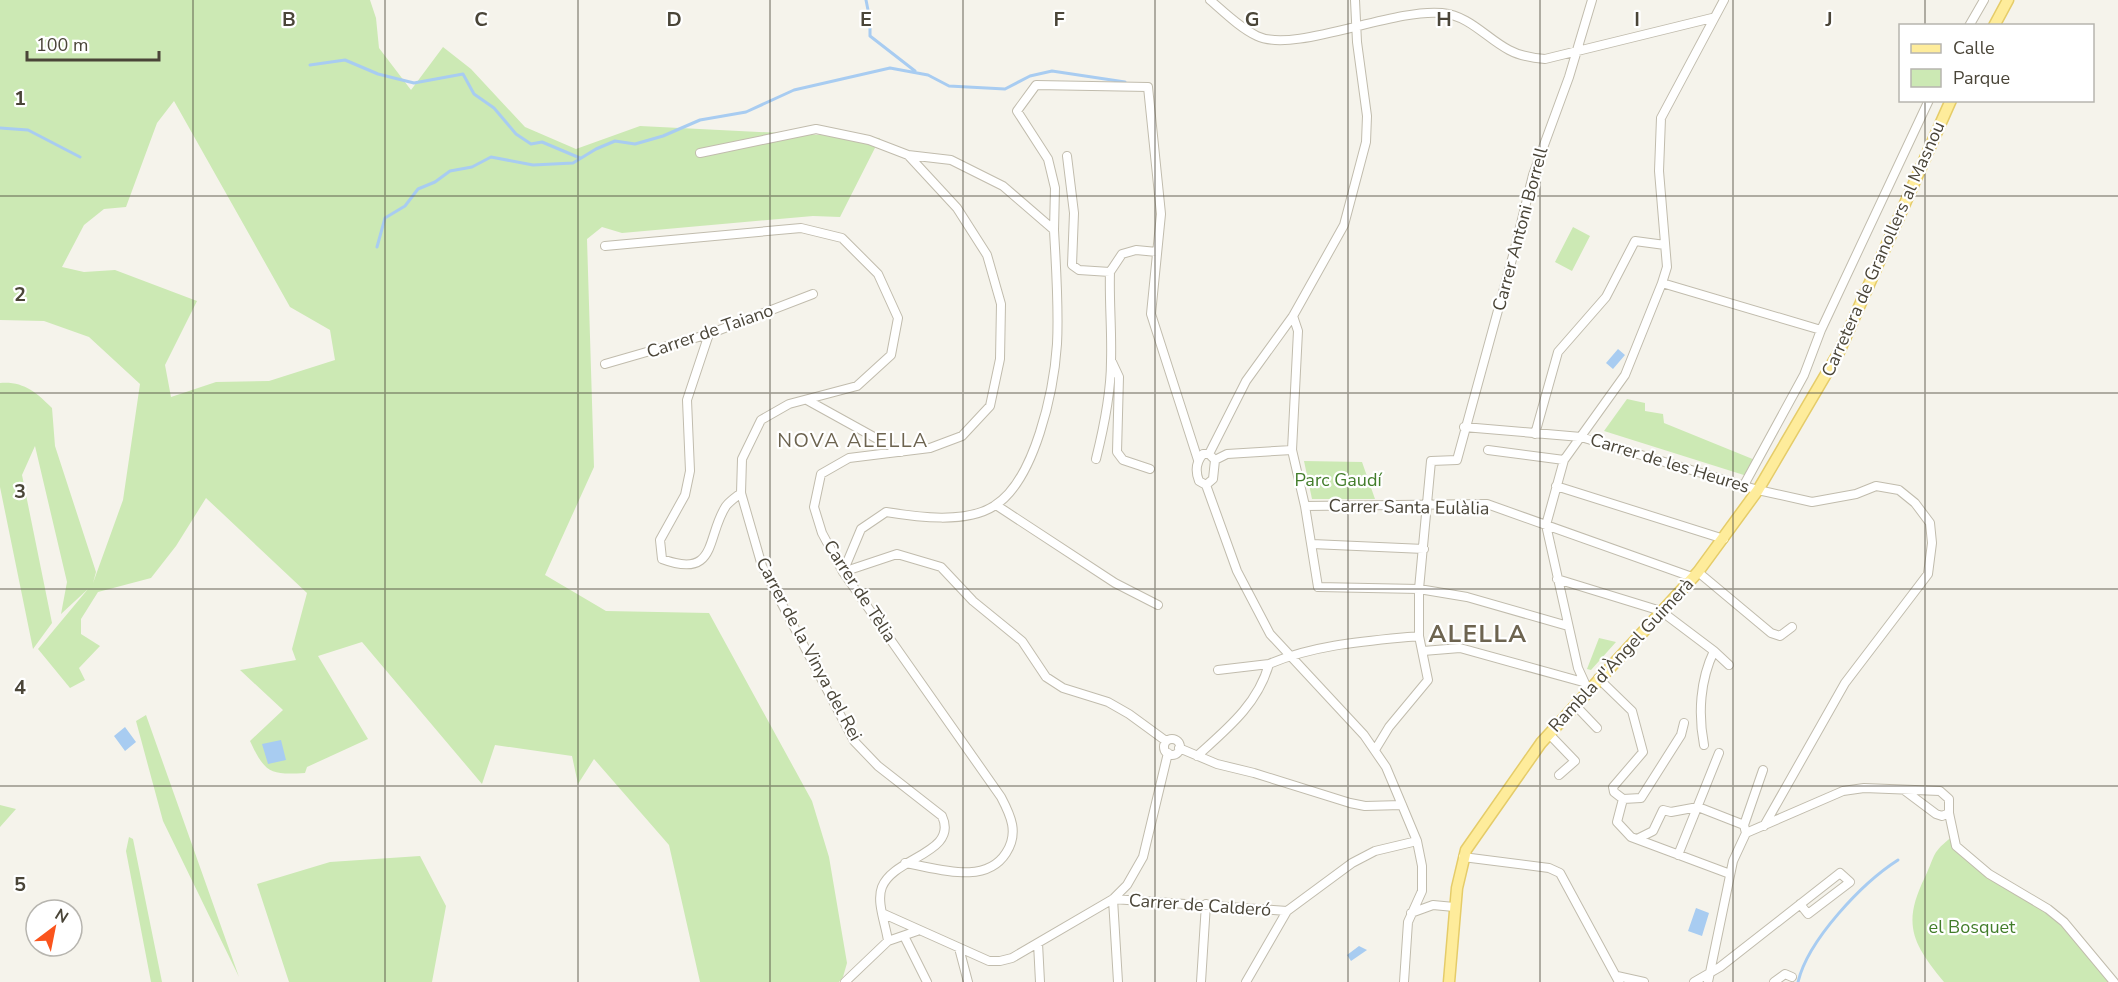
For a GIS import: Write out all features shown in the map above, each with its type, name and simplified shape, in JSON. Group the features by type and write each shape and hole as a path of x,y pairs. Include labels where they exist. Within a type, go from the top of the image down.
{"main road":[{"path":"1995,24 2008,0"},
{"name":"Carretera de Granollers al Masnou","path":"1758,490 1839,352 1950,102"},
{"name":"Rambla d'Àngel Guimerà","path":"1463,857 1484,821 1549,734 1575,705 1585,686 1598,678 1695,574 1724,539 1758,490"},
{"path":"1449,982 1454,907 1463,857"}],"street":[{"path":"1209,0 1251,33 1269,40 1314,36 1356,25 1425,13 1442,13 1472,24 1510,51 1527,57 1545,59 1577,53 1712,18"},
{"path":"1206,485 1213,479 1212,457 1246,381 1293,316 1344,225 1366,142 1367,116 1355,0"},
{"name":"Carrer Antoni Borrell","path":"1427,505 1431,461 1457,460 1533,175 1577,53 1592,0"},
{"path":"1585,686 1568,626 1546,525 1564,460 1625,375 1662,283 1667,267 1659,171 1661,118 1712,18 1724,0"},
{"path":"1970,24 1984,0"},
{"path":"843,572 861,529 886,512 925,518 980,513 996,505 1020,479 1043,421 1057,345 1055,188 1048,159 1017,111 1036,85 1148,87 1161,214 1151,314 1197,460 1196,474 1199,481 1206,485 1237,571 1270,634 1364,735 1375,750 1417,841 1422,866 1422,891 1426,901 1433,906"},
{"path":"1744,484 1798,388 1821,330 1928,102"},
{"name":"Carrer de Tèlia","path":"700,153 816,129 869,140 908,155 957,208 987,255 1001,304 1000,348 990,406 962,436 930,448 849,458 821,474 814,507 822,533 843,572 1001,797 1012,824 1012,842 1001,861 979,873 906,863"},
{"path":"908,155 951,160 1003,186 1054,230"},
{"path":"1067,156 1074,213 1072,265 1079,270 1110,272"},
{"name":"Carrer de la Vinya del Rei","path":"605,246 801,228 842,238 878,274 898,318 891,355 857,386 789,404 761,420 742,459 741,494 762,566 854,741 878,766 942,816 946,825 945,834 940,842 906,863 886,879 879,899 884,914 888,942"},
{"path":"1534,434 1558,352 1606,297 1635,241 1665,245"},
{"path":"1096,459 1104,425 1111,361 1108,320 1110,272 1122,254 1136,250 1157,252"},
{"path":"1662,283 1821,330"},
{"name":"Carrer de Taiano","path":"605,364 709,334 813,294"},
{"path":"1293,316 1298,331 1292,450 1305,506 1318,587 1419,589 1467,597 1568,626"},
{"path":"709,334 687,400 690,471 685,495 660,540 662,559 680,566 698,561 712,549 718,524 727,504 741,494"},
{"path":"1111,361 1119,377 1117,452 1123,460 1150,469"},
{"path":"807,400 902,452"},
{"name":"Carrer de les Heures","path":"1464,427 1581,437 1758,490 1812,502 1856,494 1876,486 1899,490 1915,503 1930,523 1932,543 1928,574 1845,683 1764,826"},
{"path":"1197,460 1203,454 1212,457 1292,450"},
{"path":"1488,450 1564,460"},
{"path":"1556,486 1724,539"},
{"name":"Carrer Santa Eulàlia","path":"1305,506 1487,504 1695,574"},
{"path":"996,505 1115,583 1158,606"},
{"path":"1375,750 1389,727 1428,680 1419,636 1419,589 1427,505"},
{"path":"1312,544 1424,549"},
{"path":"843,572 897,554 941,567 973,601 1022,641 1046,677 1063,688 1108,702 1166,741 1177,741 1179,748 1175,754 1168,753 1164,748 1166,741"},
{"path":"1695,574 1771,633 1779,636 1792,627"},
{"path":"1557,579 1661,611 1729,665"},
{"path":"1218,670 1269,664 1290,655 1352,642 1419,636"},
{"path":"1423,651 1460,648 1585,686"},
{"path":"1704,746 1701,719 1703,685 1714,651"},
{"path":"1197,756 1241,716 1265,681 1269,664"},
{"path":"1598,678 1632,711 1643,752 1613,787 1614,792 1623,798 1641,798 1681,735 1684,723"},
{"path":"1575,705 1597,728"},
{"path":"1549,734 1575,761 1559,775"},
{"path":"1179,748 1217,764 1350,803 1365,806 1402,805"},
{"path":"884,914 989,961 1000,961 1038,943 1113,899 1127,885 1143,857 1168,753"},
{"path":"1678,855 1719,753"},
{"path":"1708,978 1730,874 1763,770"},
{"path":"1637,839 1653,831 1663,810 1671,812 1698,807 1745,829 1764,826 1844,791 1864,788 1940,790 1949,799 1956,846 1989,874 2048,909 2064,922 2114,982"},
{"path":"1904,790 1936,814 1942,816 1950,813"},
{"path":"1623,798 1617,822 1630,837 1730,874"},
{"path":"1246,982 1287,911 1352,863 1375,851 1417,841"},
{"path":"1463,857 1549,868 1560,873 1618,979 1644,982"},
{"path":"1694,982 1708,978 1800,904 1840,873 1850,882 1808,914 1800,904"},
{"path":"1127,885 1136,900"},
{"path":"1404,982 1408,922 1422,891"},
{"path":"1113,899 1118,982"},
{"name":"Carrer de Calderó","path":"1113,899 1287,911"},
{"path":"1201,982 1206,904"},
{"path":"1411,914 1433,906 1454,907"},
{"path":"844,982 888,942 917,930"},
{"path":"904,936 927,982"},
{"path":"1038,943 1040,982"},
{"path":"959,948 968,982"},
{"path":"855,970 859,982"},
{"path":"1774,982 1785,974 1792,977"}],"green space":[{"path":"0,0 370,0 376,18 379,48 411,90 443,47 471,69 525,127 576,149 640,126 880,138 840,217 813,216 622,233 602,227 587,239 594,467 545,575 606,611 709,613 812,801 829,857 847,963 843,977 839,982 700,982 669,845 594,759 578,784 572,756 495,745 482,784 362,642 318,656 368,739 307,767 305,773 270,770 260,760 250,741 283,710 240,670 296,660 292,649 307,593 206,498 176,546 151,578 98,592 81,619 81,634 100,646 79,668 85,680 70,688 38,649 88,589 61,614 67,582 35,446 22,475 52,623 33,649 0,487 0,383 16,384 29,389 52,408 55,446 96,572 93,583 123,500 140,384 89,337 44,321 0,320","holes":["174,101 290,307 330,330 335,360 269,381 216,382 171,397 165,365 197,301 115,270 84,272 62,267 84,225 104,209 126,207 157,123"]},
{"path":"1573,227 1590,236 1572,271 1555,262"},
{"path":"1627,399 1645,403 1645,411 1663,414 1664,423 1755,460 1747,476 1604,431"},
{"name":"Parc Gaudí","path":"1304,461 1362,462 1375,499 1312,499"},
{"path":"1599,638 1616,642 1591,670 1587,669"},
{"path":"146,715 239,977 163,821 136,721"},
{"path":"0,805 16,809 0,827"},
{"name":"el Bosquet","path":"1953,836 1989,875 2048,909 2113,982 1944,982 1924,956 1912,921 1918,893 1935,854"},
{"path":"129,837 133,839 162,982 151,982 126,851"},
{"path":"420,856 446,906 432,982 289,982 257,884 330,862"}],"water":[{"path":"1618,349 1625,355 1613,369 1606,363"},
{"path":"125,727 136,742 125,751 114,736"},
{"path":"281,740 286,760 268,764 262,744"},
{"path":"1696,908 1709,913 1702,936 1688,931"},
{"path":"1359,946 1367,950 1351,961 1347,955"}],"waterway":[{"path":"866,0 870,36 915,71"},
{"path":"310,65 345,60 378,74 414,83 463,74 474,94 494,108 516,134 531,144 542,142 580,158"},
{"path":"377,247 385,218 405,206 418,189 435,182 450,171 472,167 491,157 533,165 573,163 615,141 635,144 663,136 700,120 746,112 794,90 890,68 928,75 949,86 1005,89 1030,76 1052,71 1125,82"},
{"path":"0,128 28,130 80,157"},
{"path":"1798,982 1813,948 1838,914 1869,883 1898,860"}],"district":[{"name":"NOVA ALELLA","path":"853,440"},
{"name":"ALELLA","path":"1478,634"}]}
